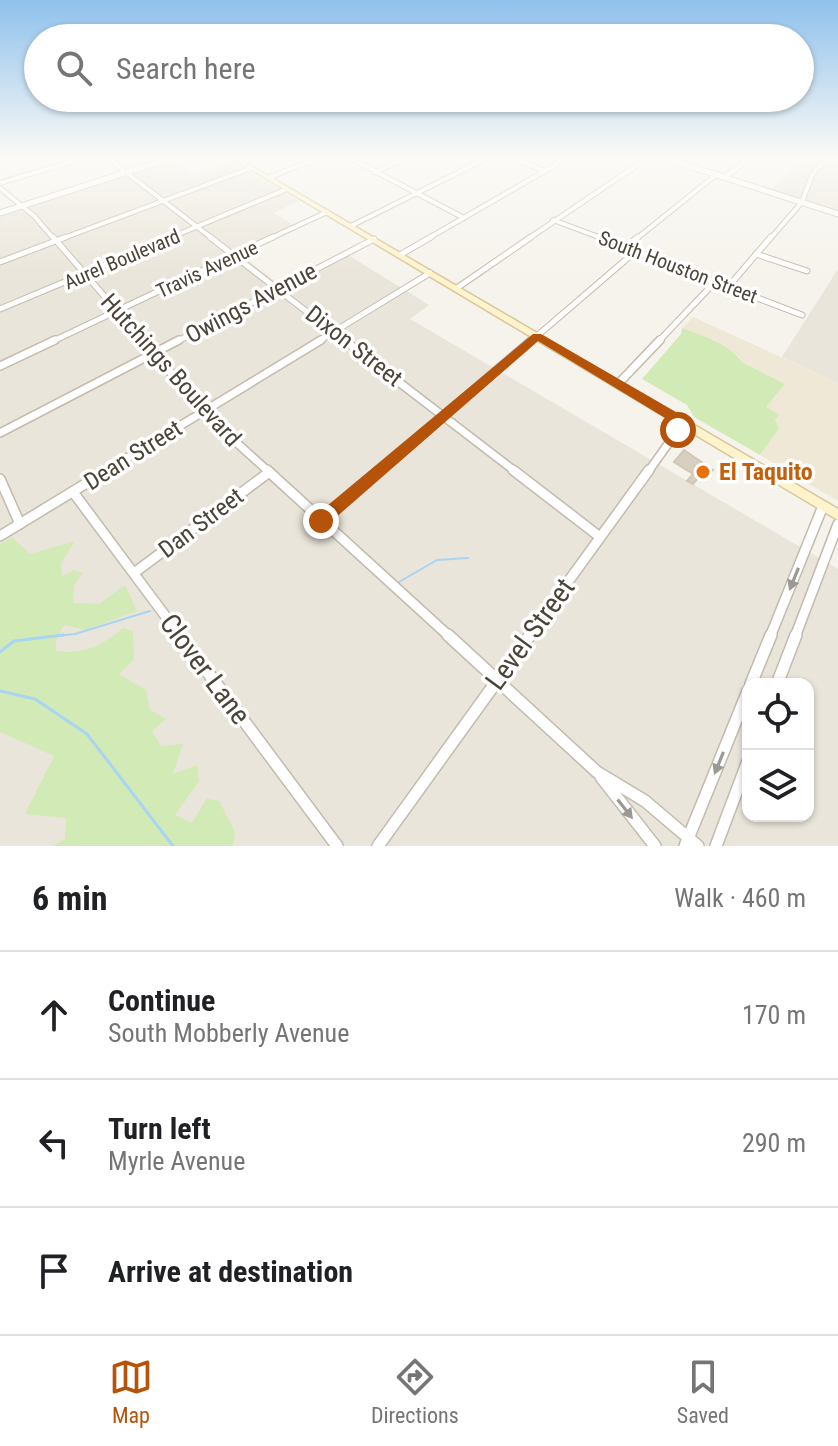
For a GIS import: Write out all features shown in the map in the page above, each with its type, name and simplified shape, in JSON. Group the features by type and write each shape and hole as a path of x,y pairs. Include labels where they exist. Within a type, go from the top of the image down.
{"main road":[{"path":"300,196 838,515"}],"street":[{"name":"Hutchings Boulevard","path":"12,196 56,241 203,411 597,772 655,846"},
{"path":"0,213 49,196"},
{"name":"Dixon Street","path":"160,196 600,537"},
{"path":"0,262 174,196"},
{"name":"Aurel Boulevard","path":"0,309 269,196"},
{"path":"351,226 412,196"},
{"path":"422,196 464,218"},
{"path":"400,255 501,196"},
{"path":"457,288 589,196"},
{"path":"626,247 689,196"},
{"path":"785,196 838,214"},
{"path":"728,287 804,196"},
{"name":"Travis Avenue","path":"0,366 327,212"},
{"name":"South Houston Street","path":"553,220 802,315"},
{"name":"Owings Avenue","path":"0,433 374,239"},
{"path":"321,521 636,251"},
{"path":"756,254 807,271"},
{"name":"Dean Street","path":"0,536 430,273"},
{"path":"618,384 715,282"},
{"name":"Level Street","path":"378,846 683,423"},
{"name":"Dan Street","path":"134,573 268,473"},
{"path":"0,479 20,524"},
{"name":"Clover Lane","path":"73,492 337,846"},
{"path":"753,678 823,506"},
{"path":"779,678 838,524"},
{"path":"690,843 742,707"},
{"name":"Hutchings Boulevard","path":"597,772 645,801 690,843"},
{"path":"716,846 742,777"}],"shaded area":[{"path":"58,196 291,196 299,201 274,213 298,228 241,255 284,288 348,255 429,305 410,319 838,569 838,846 0,846 0,215"},
{"path":"796,196 838,196 838,210"},
{"path":"838,269 838,383 782,357"},
{"path":"693,317 838,383 838,501 760,455 779,429 766,407 785,384 742,362 712,341 682,328"}],"green space":[{"path":"682,328 723,346 742,362 785,384 766,407 779,415 775,420 779,429 760,455 694,417 687,405 642,379 681,334"},
{"path":"12,537 30,554 75,541 61,563 62,576 74,570 83,573 74,585 73,603 99,604 125,585 137,611 86,630 64,625 56,640 56,651 84,650 100,644 123,628 133,631 134,659 119,674 146,690 150,710 166,719 152,731 161,746 183,744 173,774 197,765 199,781 175,815 192,823 207,798 219,801 235,832 233,846 53,846 65,839 66,818 25,814 54,756 0,732 0,544"}],"building":[{"path":"684,450 713,470 708,477 702,473 693,484 687,481 693,474 674,462"}],"waterway":[{"path":"399,582 437,560 468,558"},
{"path":"54,636 75,634 150,611"},
{"path":"54,636 63,635"},
{"path":"0,652 14,641 54,636"},
{"path":"45,637 54,636"},
{"path":"0,691 35,699 87,734 173,846"}],"place":[{"name":"El Taquito","path":"703,472"}],"route":[{"path":"321,521 537,336 683,423 678,430"}]}
